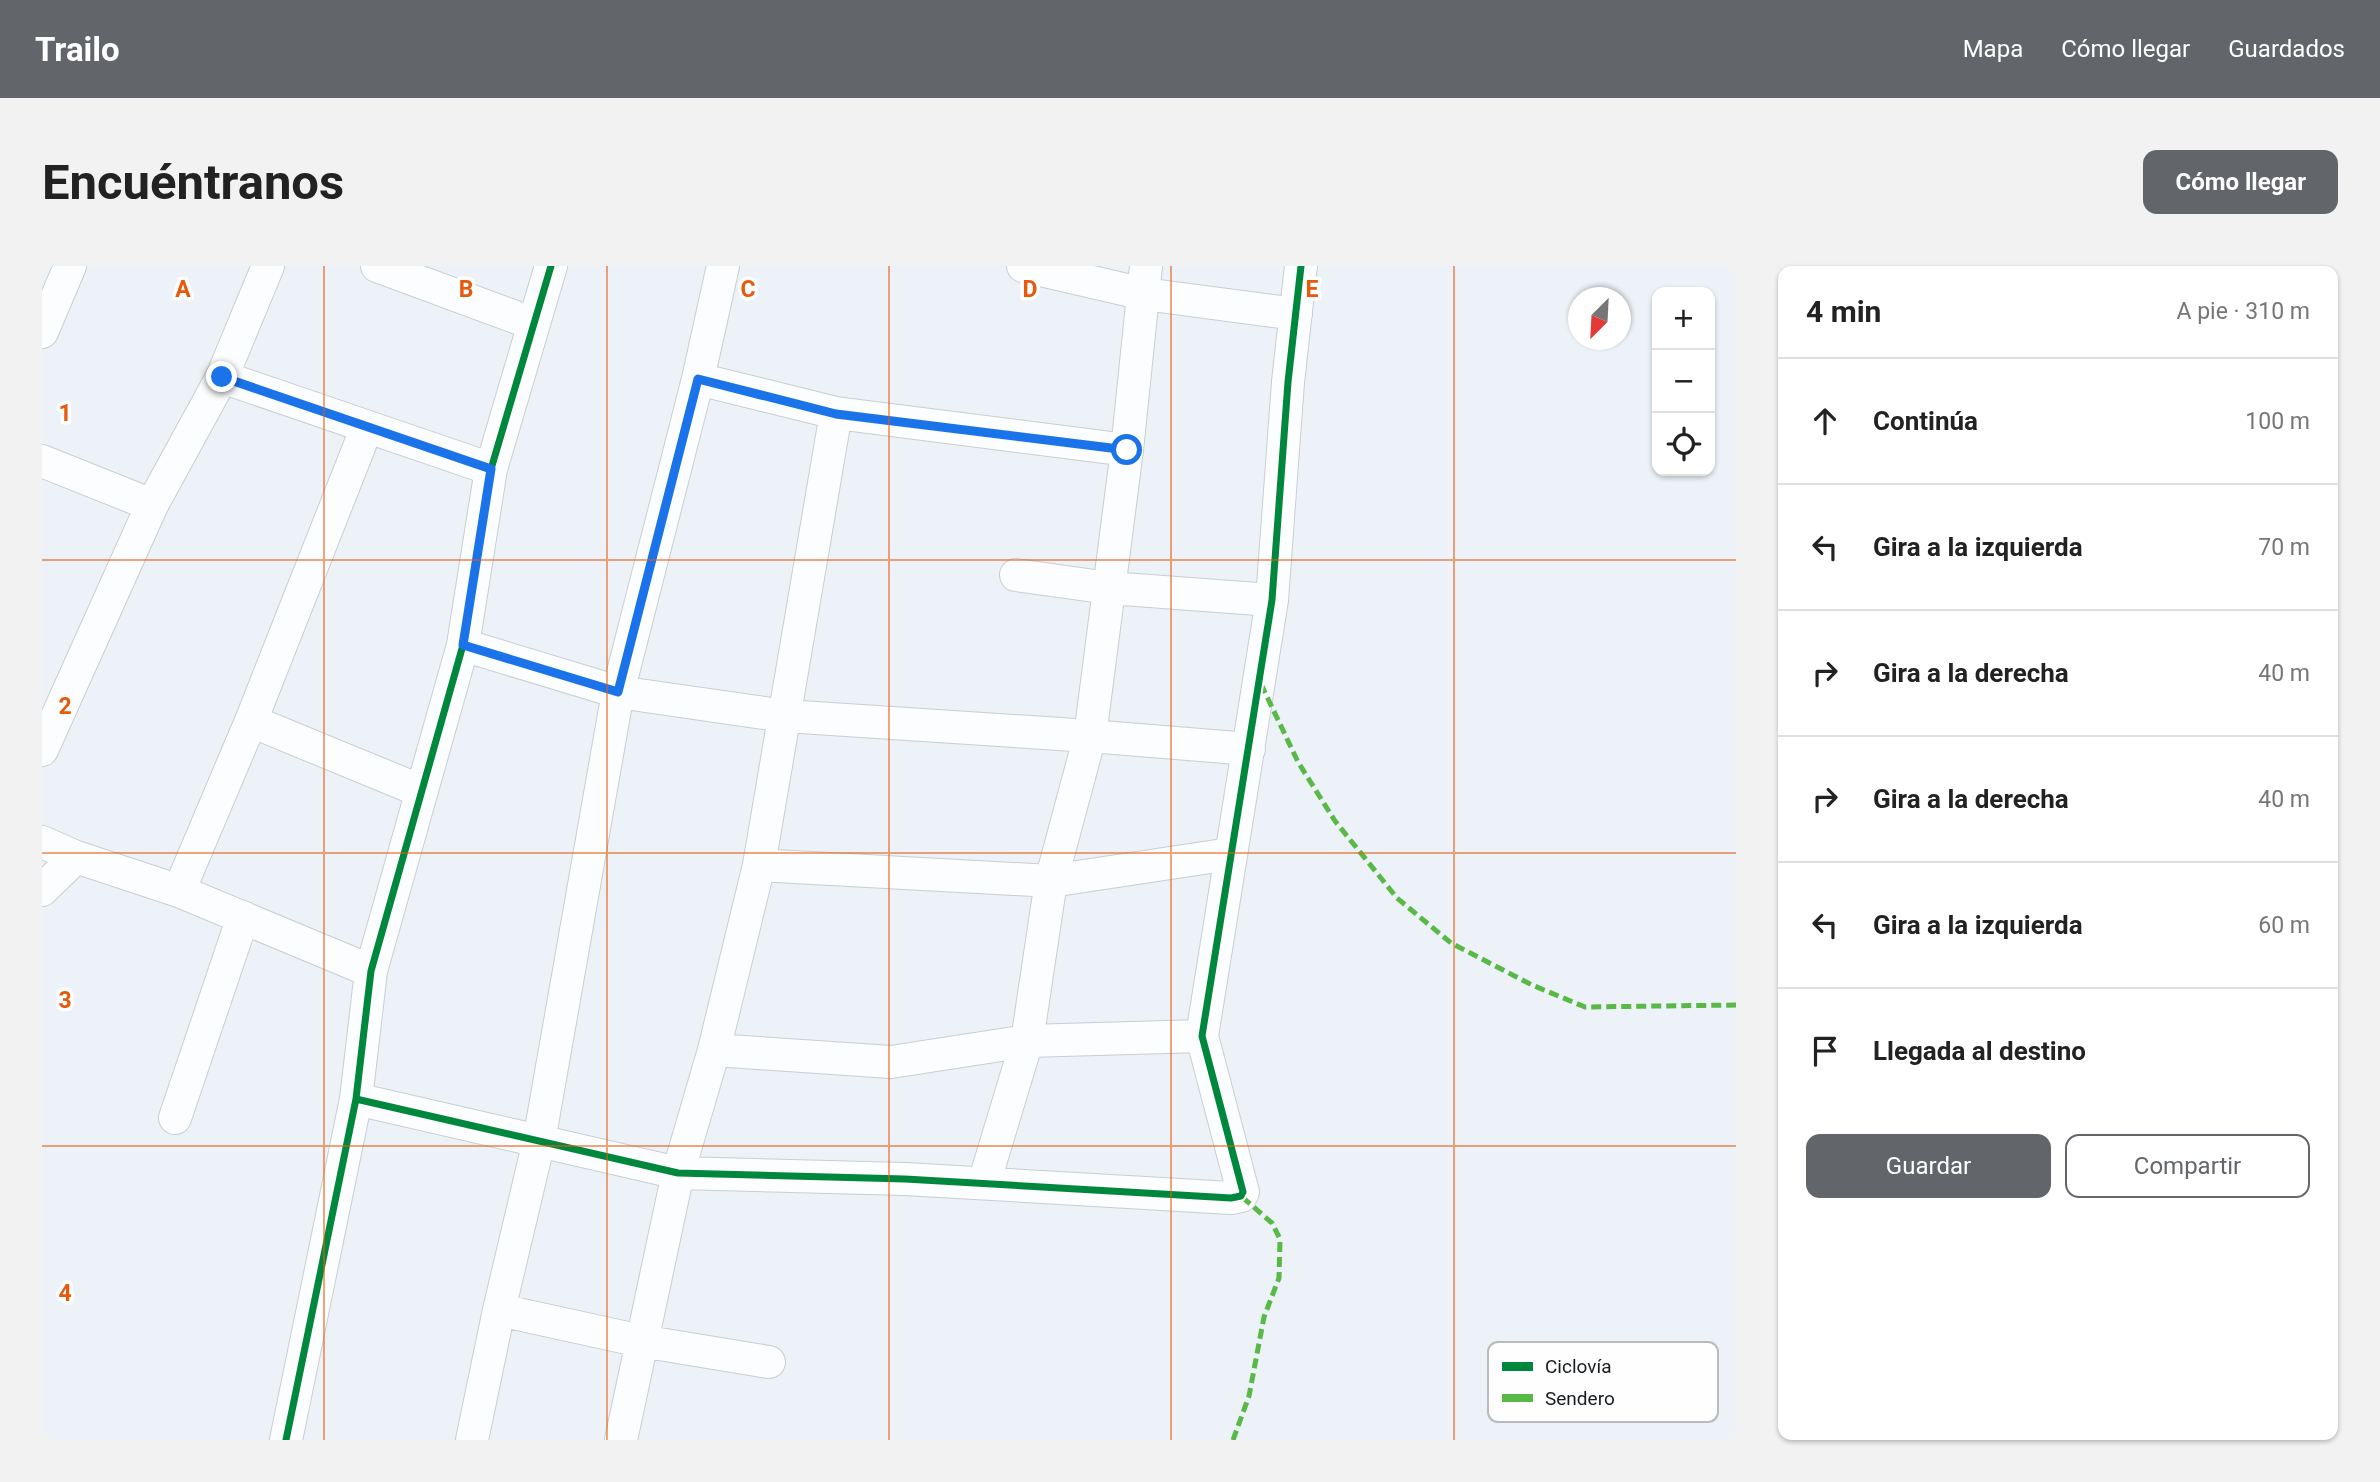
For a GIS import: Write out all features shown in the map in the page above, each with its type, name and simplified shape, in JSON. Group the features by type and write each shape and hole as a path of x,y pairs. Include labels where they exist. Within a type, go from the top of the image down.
{"street":[{"path":"42,332 70,266"},
{"path":"42,750 152,505 222,377 268,266"},
{"path":"377,266 534,324"},
{"path":"286,1440 356,1099 371,971 463,645 491,469 551,266"},
{"path":"472,1440 499,1310 540,1141 618,692 698,379 723,266"},
{"path":"1023,266 1145,280 1296,314"},
{"path":"356,1099 678,1173 984,1183 1231,1198 1241,1196 1243,1192 1202,1036 1272,600 1301,266"},
{"path":"984,1183 1027,1041 1051,881 1090,736 1127,450 1145,280"},
{"path":"222,377 491,469"},
{"path":"698,379 836,414 1127,450"},
{"path":"621,1440 678,1173 714,1050 758,865 836,414"},
{"path":"179,891 251,721 367,427"},
{"path":"42,461 152,505"},
{"path":"1016,575 1109,588 1272,600"},
{"path":"463,645 618,692 785,716 1248,749"},
{"path":"251,721 421,791"},
{"path":"42,842 179,891 371,971"},
{"path":"758,865 1051,881 1230,853"},
{"path":"42,890 76,856"},
{"path":"175,1118 243,917"},
{"path":"714,1050 891,1062 1027,1041 1202,1036"},
{"path":"499,1310 640,1341 769,1362"}],"marked path":[{"path":"1261,684 1298,762 1335,821 1397,898 1451,943 1532,985 1585,1007 1736,1005"},
{"path":"1233,1440 1249,1396 1264,1317 1279,1278 1280,1239 1272,1223 1241,1196"}],"cycle path":[{"path":"286,1440 356,1099 371,971 463,645 491,469 551,266"},
{"path":"356,1099 678,1173 905,1179 1231,1198 1241,1196 1243,1192 1202,1036 1272,600 1288,382 1301,266"}],"route":[{"path":"222,377 491,469 463,645 618,692 698,379 836,414 1127,450"}]}
